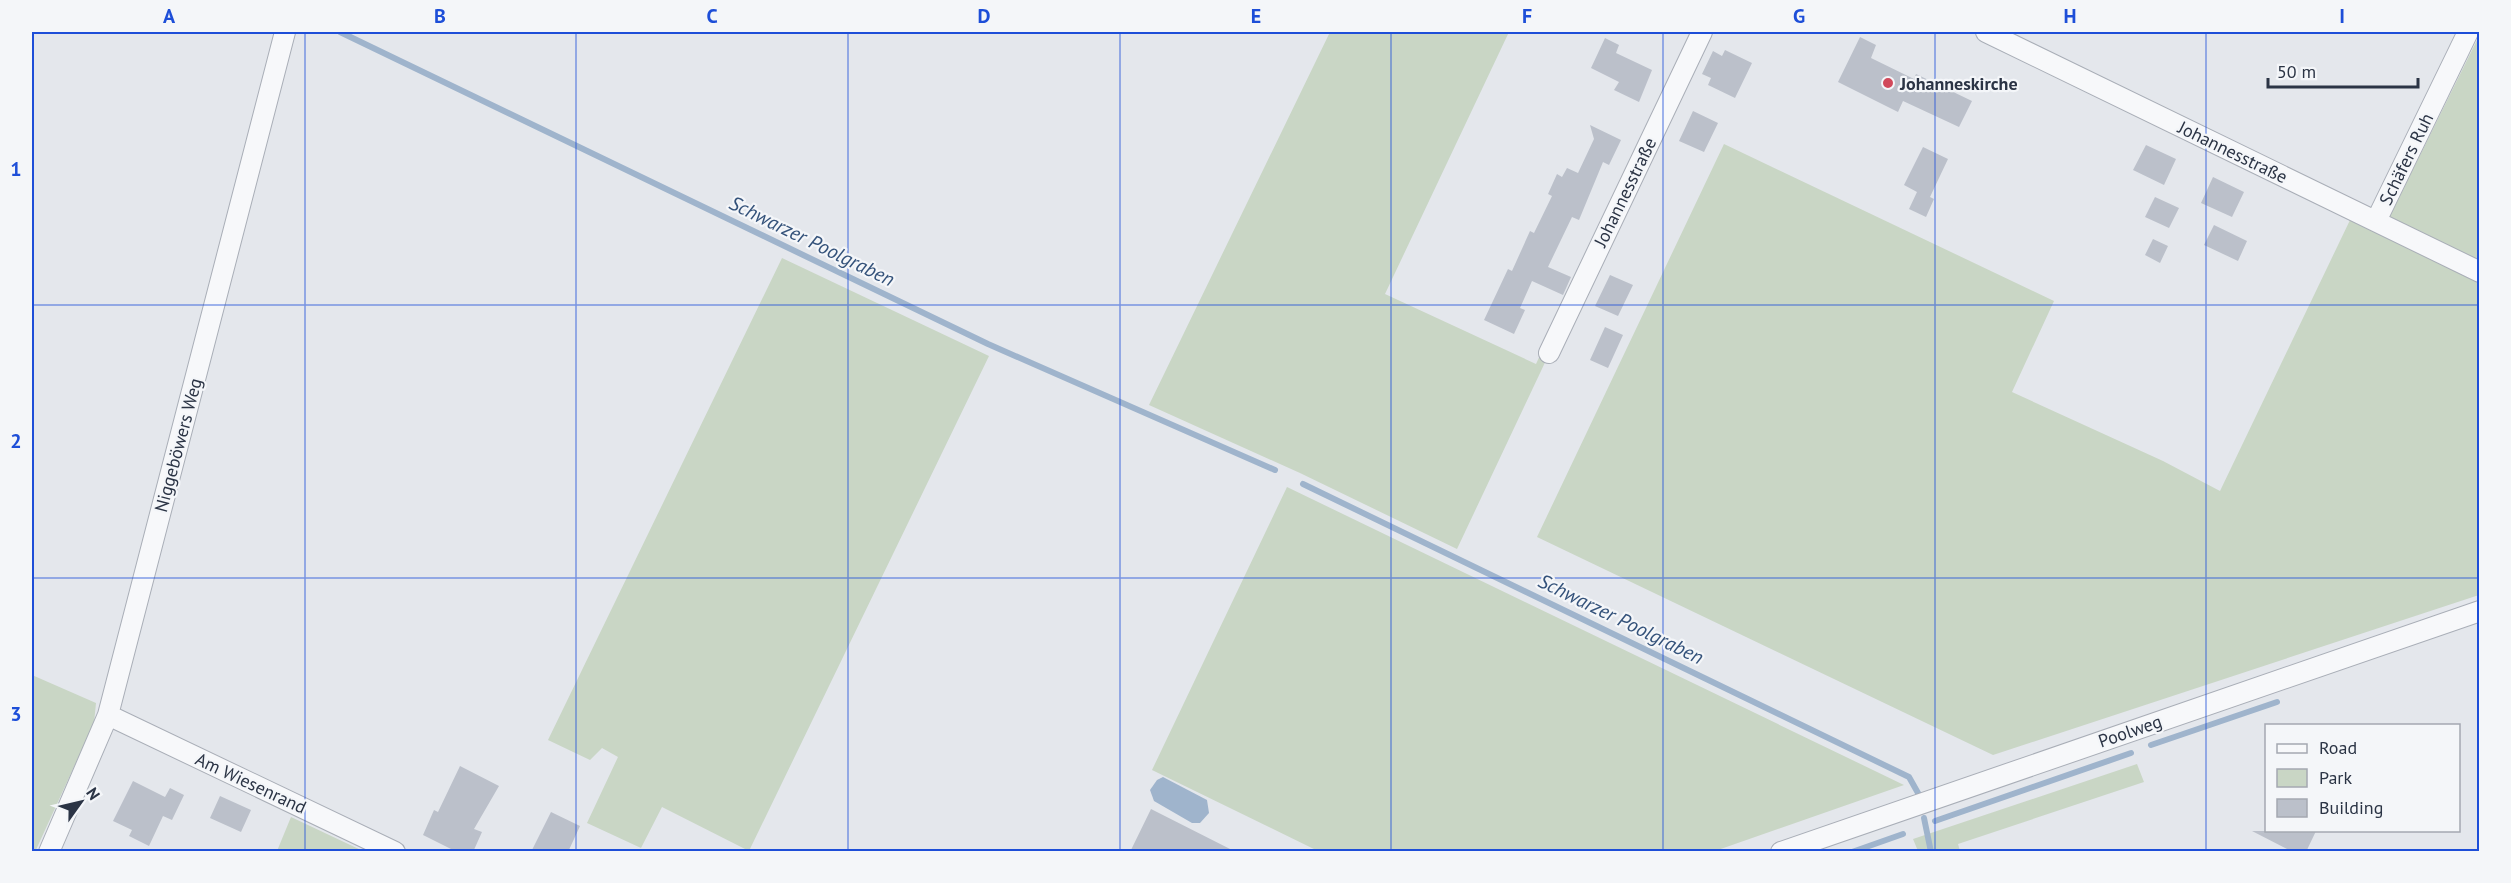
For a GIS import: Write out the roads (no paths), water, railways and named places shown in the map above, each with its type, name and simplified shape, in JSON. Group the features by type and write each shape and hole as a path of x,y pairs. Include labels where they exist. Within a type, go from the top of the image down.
{"street":[{"name":"Niggeböwers Weg","path":"49,852 108,715 285,32"},
{"name":"Johannesstraße","path":"1549,354 1702,32"},
{"name":"Johannesstraße","path":"1986,32 2480,272"},
{"name":"Schäfers Ruh","path":"2376,221 2468,32"},
{"name":"Poolweg","path":"1781,852 2480,611"},
{"name":"Am Wiesenrand","path":"108,715 395,852"}],"water":[{"path":"1163,777 1207,800 1209,813 1200,823 1192,823 1154,801 1150,790 1157,780"}],"waterway":[{"name":"Schwarzer Poolgraben","path":"340,32 988,344 1275,470"},
{"name":"Schwarzer Poolgraben","path":"1303,484 1909,777 1918,793"},
{"path":"2151,745 2277,702"},
{"path":"1935,821 2131,753"},
{"name":"Schwarzer Poolgraben","path":"1924,818 1931,852"},
{"path":"1852,852 1903,834"}],"place":[{"name":"Johanneskirche","path":"1888,83"}]}
